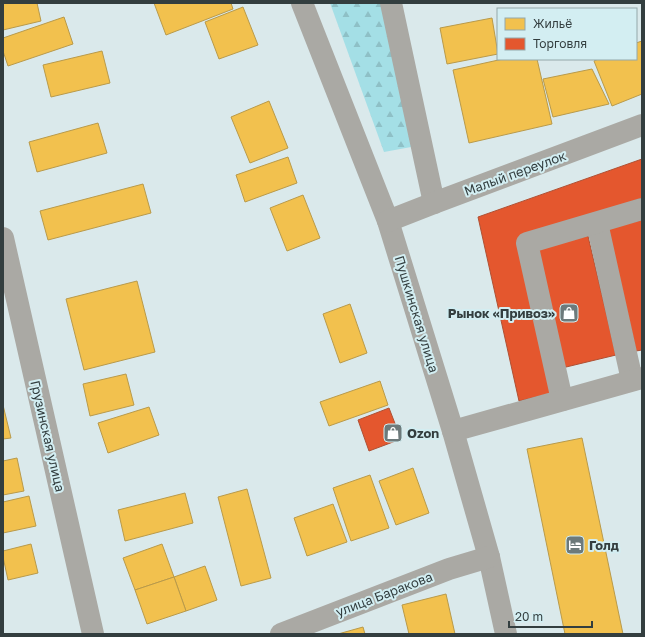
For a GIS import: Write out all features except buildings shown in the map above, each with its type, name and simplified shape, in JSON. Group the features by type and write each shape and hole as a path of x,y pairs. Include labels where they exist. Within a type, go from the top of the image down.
{"street":[{"name":"Пушкинская улица","path":"302,3 388,221 453,431 489,557 506,634"},
{"path":"391,3 434,203"},
{"name":"Малый переулок","path":"388,221 642,125"},
{"path":"562,400 527,243 642,209"},
{"path":"453,431 637,379 597,223"},
{"name":"Грузинская улица","path":"3,238 93,634"},
{"name":"улица Баракова","path":"281,634 449,569 489,557"}],"green space":[{"path":"330,3 398,3 422,145 384,152"}],"place":[{"name":"Рынок «Привоз»","path":"569,313"},
{"name":"Ozon","path":"393,433"},
{"name":"Голд","path":"575,545"}]}
